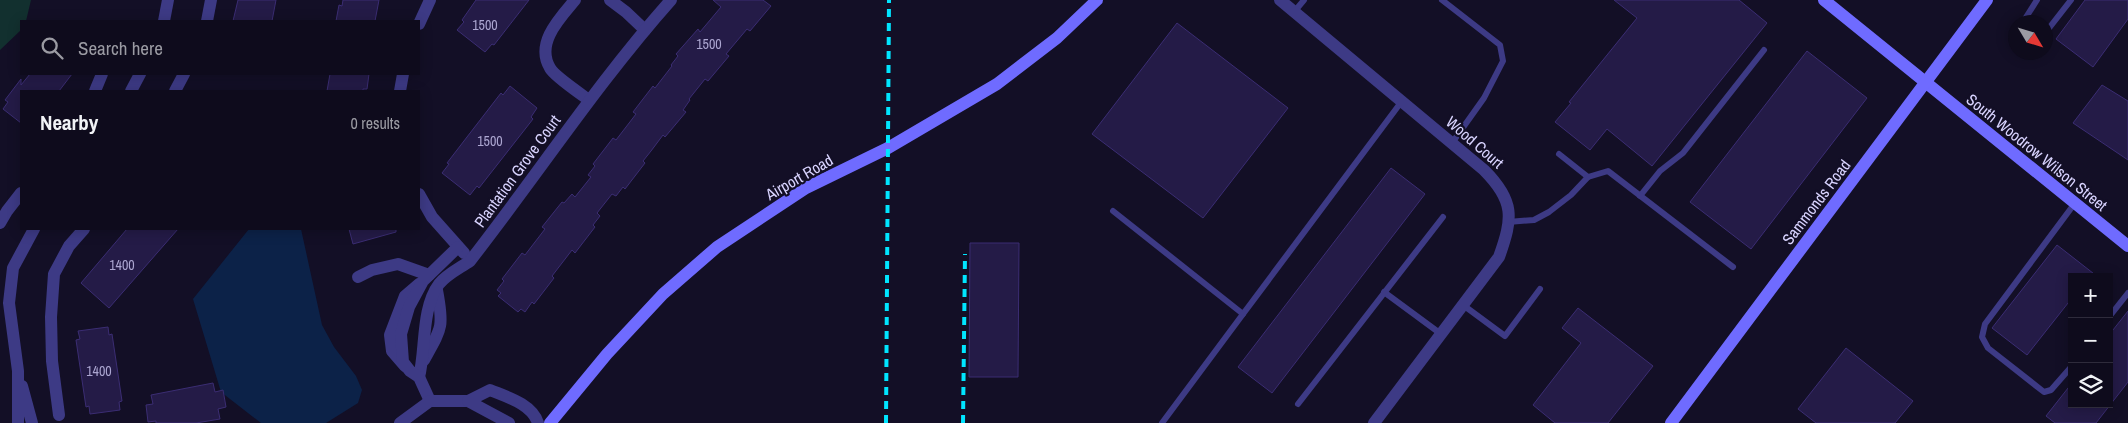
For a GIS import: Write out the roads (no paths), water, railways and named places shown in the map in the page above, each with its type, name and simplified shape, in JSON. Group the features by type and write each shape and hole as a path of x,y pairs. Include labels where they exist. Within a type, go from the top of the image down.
{"street":[{"path":"164,20 168,0"},
{"path":"207,20 211,0"},
{"path":"420,22 430,0"},
{"path":"575,0 555,23 544,48 550,69 589,100"},
{"path":"610,0 645,30"},
{"name":"Plantation Grove Court","path":"414,374 424,360 422,348 426,323 437,289 448,276 470,261 589,100 645,30 672,0"},
{"name":"Airport Road","path":"550,423 607,354 663,294 716,247 806,188 888,148 996,84 1057,38 1097,0"},
{"name":"Wood Court","path":"1280,0 1402,101 1500,186 1509,207 1508,231 1499,257 1374,423"},
{"name":"South Woodrow Wilson Street","path":"1824,0 2128,246"},
{"name":"Sammonds Road","path":"1671,423 1987,0"},
{"path":"95,90 102,75"},
{"path":"132,90 139,75"},
{"path":"176,90 183,75"},
{"path":"400,90 403,75"},
{"path":"0,224 20,194"},
{"path":"420,196 432,217 470,261"},
{"path":"32,423 18,371 9,303 13,268 33,230"},
{"path":"60,415 52,361 50,317 54,274 70,246 83,230"},
{"path":"430,402 414,374 403,362 401,334 409,307 427,277 458,247"},
{"path":"358,277 372,270 398,264 427,277"},
{"path":"18,371 18,423"},
{"path":"400,423 430,402 468,401 490,390 518,402 530,410 535,414 538,423"},
{"path":"468,401 509,423"}],"lane":[{"path":"1294,12 1304,0"},
{"path":"1442,0 1500,45 1503,61 1484,98 1452,144"},
{"path":"2027,15 2037,0"},
{"path":"2053,23 2071,0"},
{"path":"1640,196 1660,171 1683,153 1764,50"},
{"path":"1162,423 1402,101"},
{"path":"1559,154 1588,177"},
{"path":"1508,222 1534,220 1571,195 1588,177 1608,171 1733,267"},
{"path":"2068,371 2051,390 2044,392 1988,348 1982,337 1985,324 2075,203"},
{"path":"1113,211 1242,314"},
{"path":"1298,404 1443,217"},
{"path":"1462,305 1505,336 1540,289"},
{"path":"1384,292 1441,334"},
{"path":"2113,312 2128,293"}],"water":[{"path":"248,230 301,230 322,325 334,347 356,376 362,390 358,403 326,423 261,423 221,392 193,299"}],"railway":[{"path":"886,423 889,0"},
{"path":"963,423 965,254"}]}
